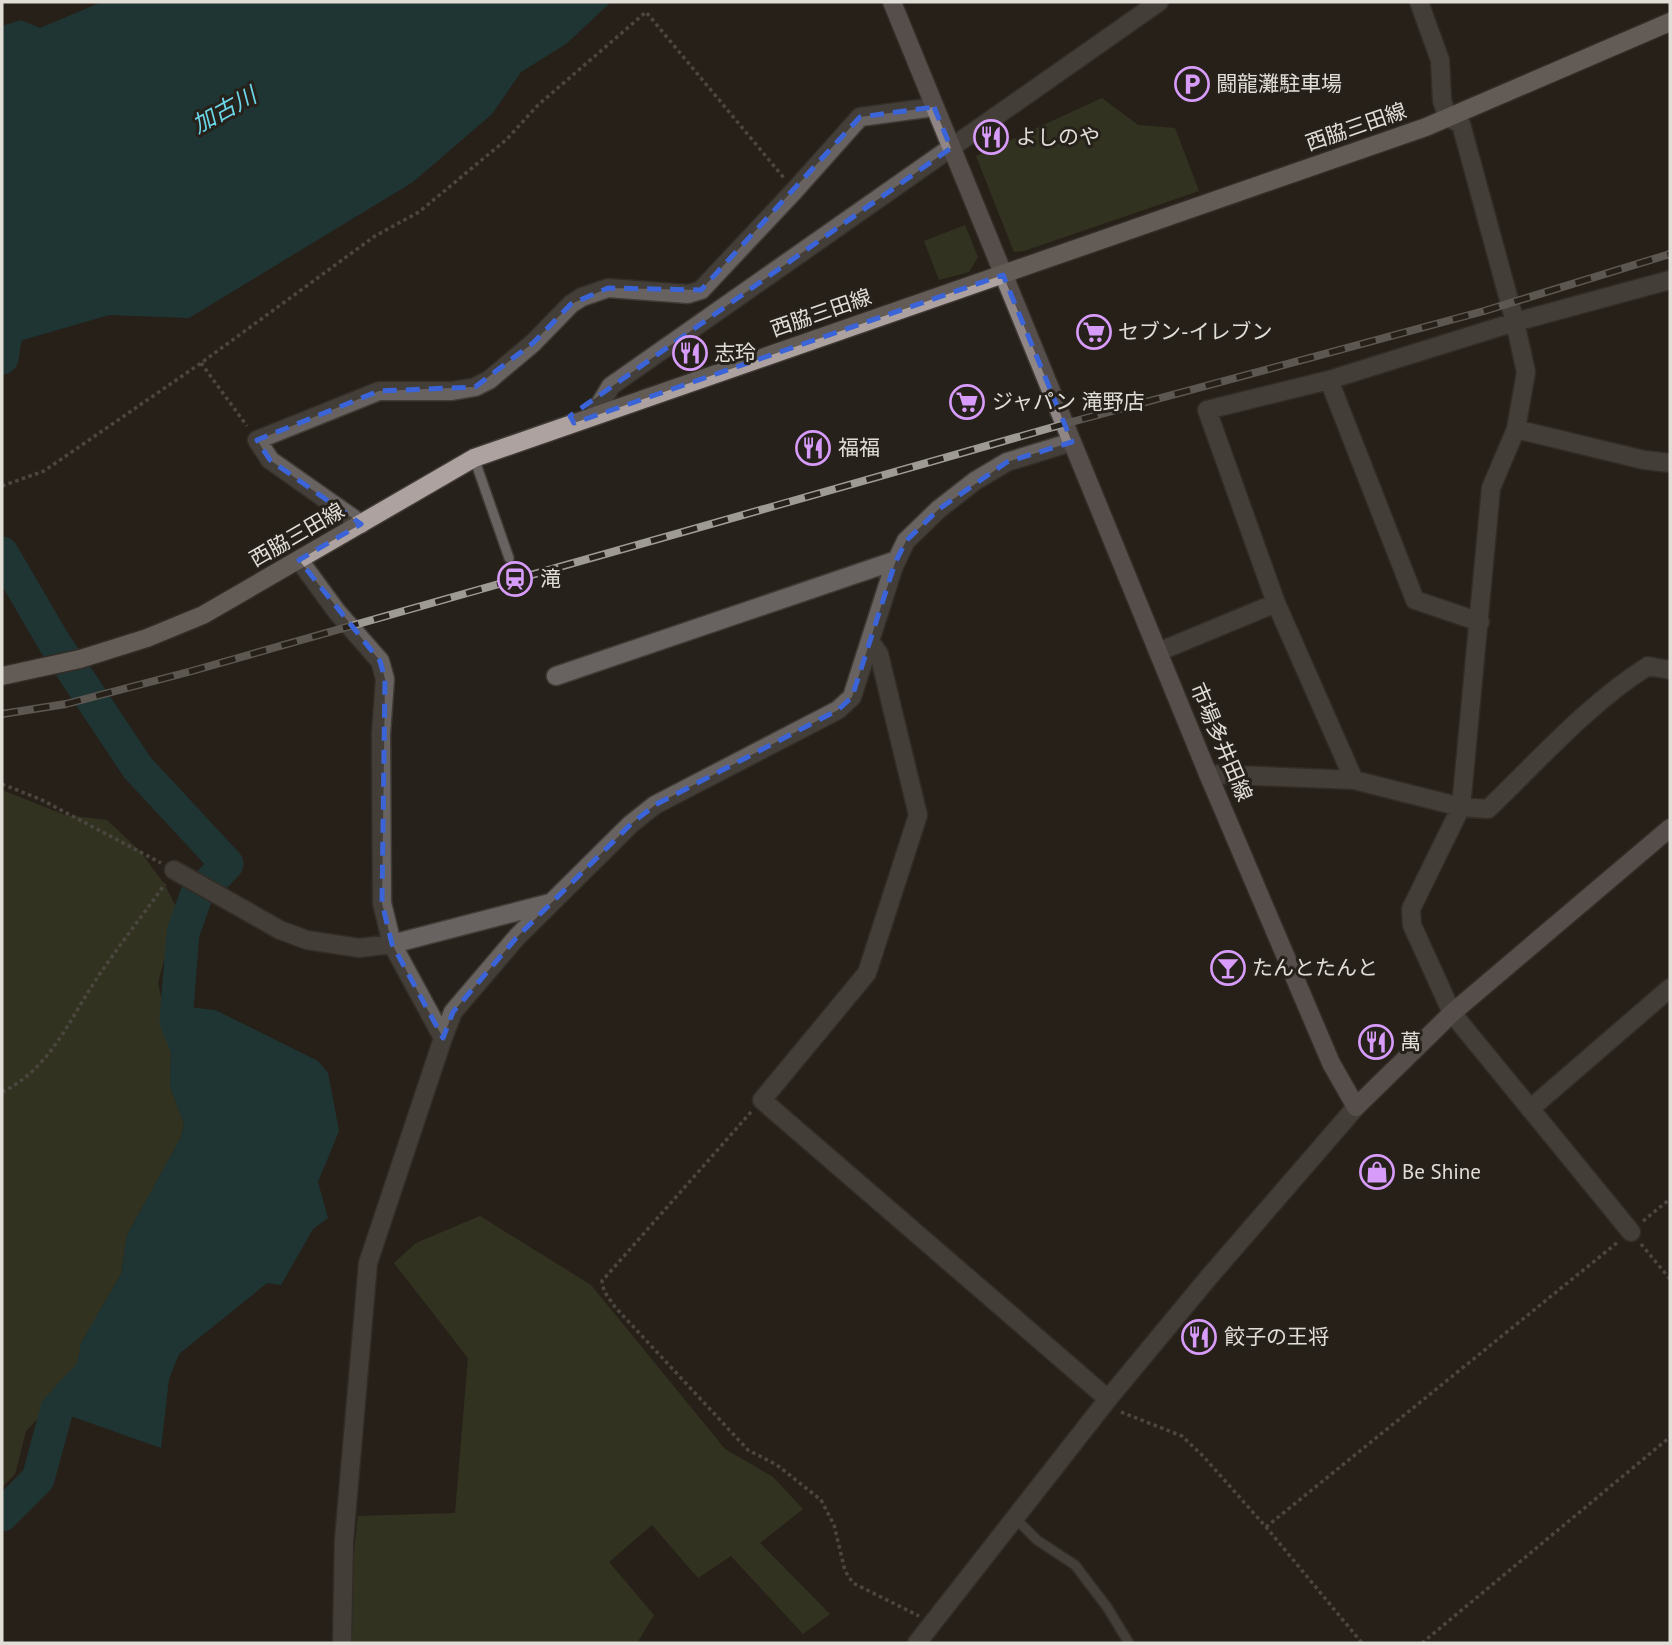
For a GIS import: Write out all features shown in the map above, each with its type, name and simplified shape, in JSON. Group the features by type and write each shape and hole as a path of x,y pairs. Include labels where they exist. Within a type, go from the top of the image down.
{"main road":[{"name":"市場多井田線","path":"892,2 1208,774 1331,1063 1356,1107"},
{"name":"西脇三田線","path":"2,676 80,659 147,638 203,615 474,458 1413,131 1670,22"},
{"path":"1356,1107 1452,1013 1670,828"}],"street":[{"path":"593,416 611,386 1159,2"},
{"path":"1419,2 1440,60 1442,100 1447,117 1461,124 1526,372 1516,429 1491,488 1461,807 1411,909 1412,925 1452,1013 1631,1232"},
{"path":"360,524 270,460 257,440 379,391 452,391 475,387 489,380 533,343 570,304 608,288 688,294 701,290 860,117 934,107"},
{"path":"1354,780 1276,603 1207,410 1329,380 1515,322 1670,280"},
{"path":"1329,380 1415,600 1479,622"},
{"path":"1516,429 1644,460 1670,463"},
{"path":"342,1643 344,1540 368,1263 453,1012 550,903 631,824 655,805 838,710 852,697 897,560 906,541 939,509 975,481 1007,462 1072,442"},
{"path":"299,560 337,612 380,662 385,679 381,734 382,903 392,944 443,1038"},
{"path":"556,676 897,560"},
{"path":"1158,652 1276,603"},
{"path":"870,641 879,654 918,815 867,973 762,1100 1106,1402"},
{"path":"1208,774 1354,780 1461,807 1488,809 1626,680 1648,666 1670,670"},
{"path":"174,870 280,930 307,940 359,948 392,944 550,903"},
{"path":"1530,1109 1670,988"},
{"path":"917,1643 1106,1402 1209,1277 1356,1107"}],"lane":[{"path":"474,458 509,558"},
{"path":"1015,1518 1037,1540 1075,1565 1107,1607 1129,1643"}],"path":[{"path":"2,486 44,471 201,363 375,236 419,212 507,139 537,105 646,12 794,191"},
{"path":"201,363 257,440"},
{"path":"2,784 42,800 174,870 103,969 60,1041 38,1066 14,1086 2,1092"},
{"path":"762,1100 602,1281 604,1291 615,1307 748,1450 777,1465 821,1500 834,1525 845,1571 853,1583 933,1623"},
{"path":"1266,1527 1670,1199"},
{"path":"1631,1232 1670,1279"},
{"path":"1106,1402 1182,1436 1203,1455 1362,1643"},
{"path":"1422,1643 1670,1437"}],"highlighted area":[{"path":"934,107 951,148 570,416 574,423 1003,275 1072,442 1007,462 939,509 906,541 895,563 852,697 838,710 655,805 631,824 517,937 453,1012 443,1038 392,944 382,903 385,679 380,661 299,560 361,524 270,460 257,440 379,391 475,387 533,343 571,304 608,288 701,290 860,117"}],"green space":[{"path":"1102,98 1138,125 1175,128 1199,191 1024,251 1014,252 976,156"},
{"path":"965,225 978,257 969,272 939,280 924,241"},
{"path":"2,790 65,815 107,820 140,851 165,885 177,909 158,983 171,1044 170,1086 184,1124 181,1137 127,1235 121,1274 81,1343 76,1370 48,1408 26,1431 15,1474 2,1487"},
{"path":"480,1216 591,1285 725,1449 773,1477 803,1509 760,1543 830,1614 803,1634 731,1556 698,1578 652,1525 609,1562 654,1615 637,1643 346,1643 358,1516 455,1513 468,1358 394,1263 416,1243"}],"water":[{"name":"加古川","path":"102,2 611,2 566,44 521,72 492,114 413,182 189,318 109,315 2,346 2,26 21,20 40,28"},
{"path":"164,1007 185,1012 187,1007 215,1010 318,1061 328,1073 339,1131 318,1182 328,1218 313,1229 281,1285 267,1283 179,1354 169,1379 161,1448 48,1408 76,1370 81,1343 121,1274 127,1235 181,1137 184,1124 170,1086 171,1044"}],"waterway":[{"path":"2,358 5,338 23,305"},
{"path":"2,553 54,642 137,767 227,864 208,884"},
{"path":"189,1053 176,1021 183,933 199,893"},
{"path":"2,1515 38,1479 57,1409 86,1378"}],"railway":[{"path":"2,714 66,704 192,671 1064,424 1484,311 1670,254"}],"place":[{"name":"闘龍灘駐車場","path":"1192,84"},
{"name":"よしのや","path":"991,137"},
{"name":"セブン-イレブン","path":"1094,332"},
{"name":"志玲","path":"690,353"},
{"name":"ジャパン 滝野店","path":"967,402"},
{"name":"福福","path":"813,448"},
{"name":"滝","path":"515,579"},
{"name":"たんとたんと","path":"1228,968"},
{"name":"萬","path":"1376,1042"},
{"name":"Be Shine","path":"1377,1172"},
{"name":"餃子の王将","path":"1199,1337"}]}
